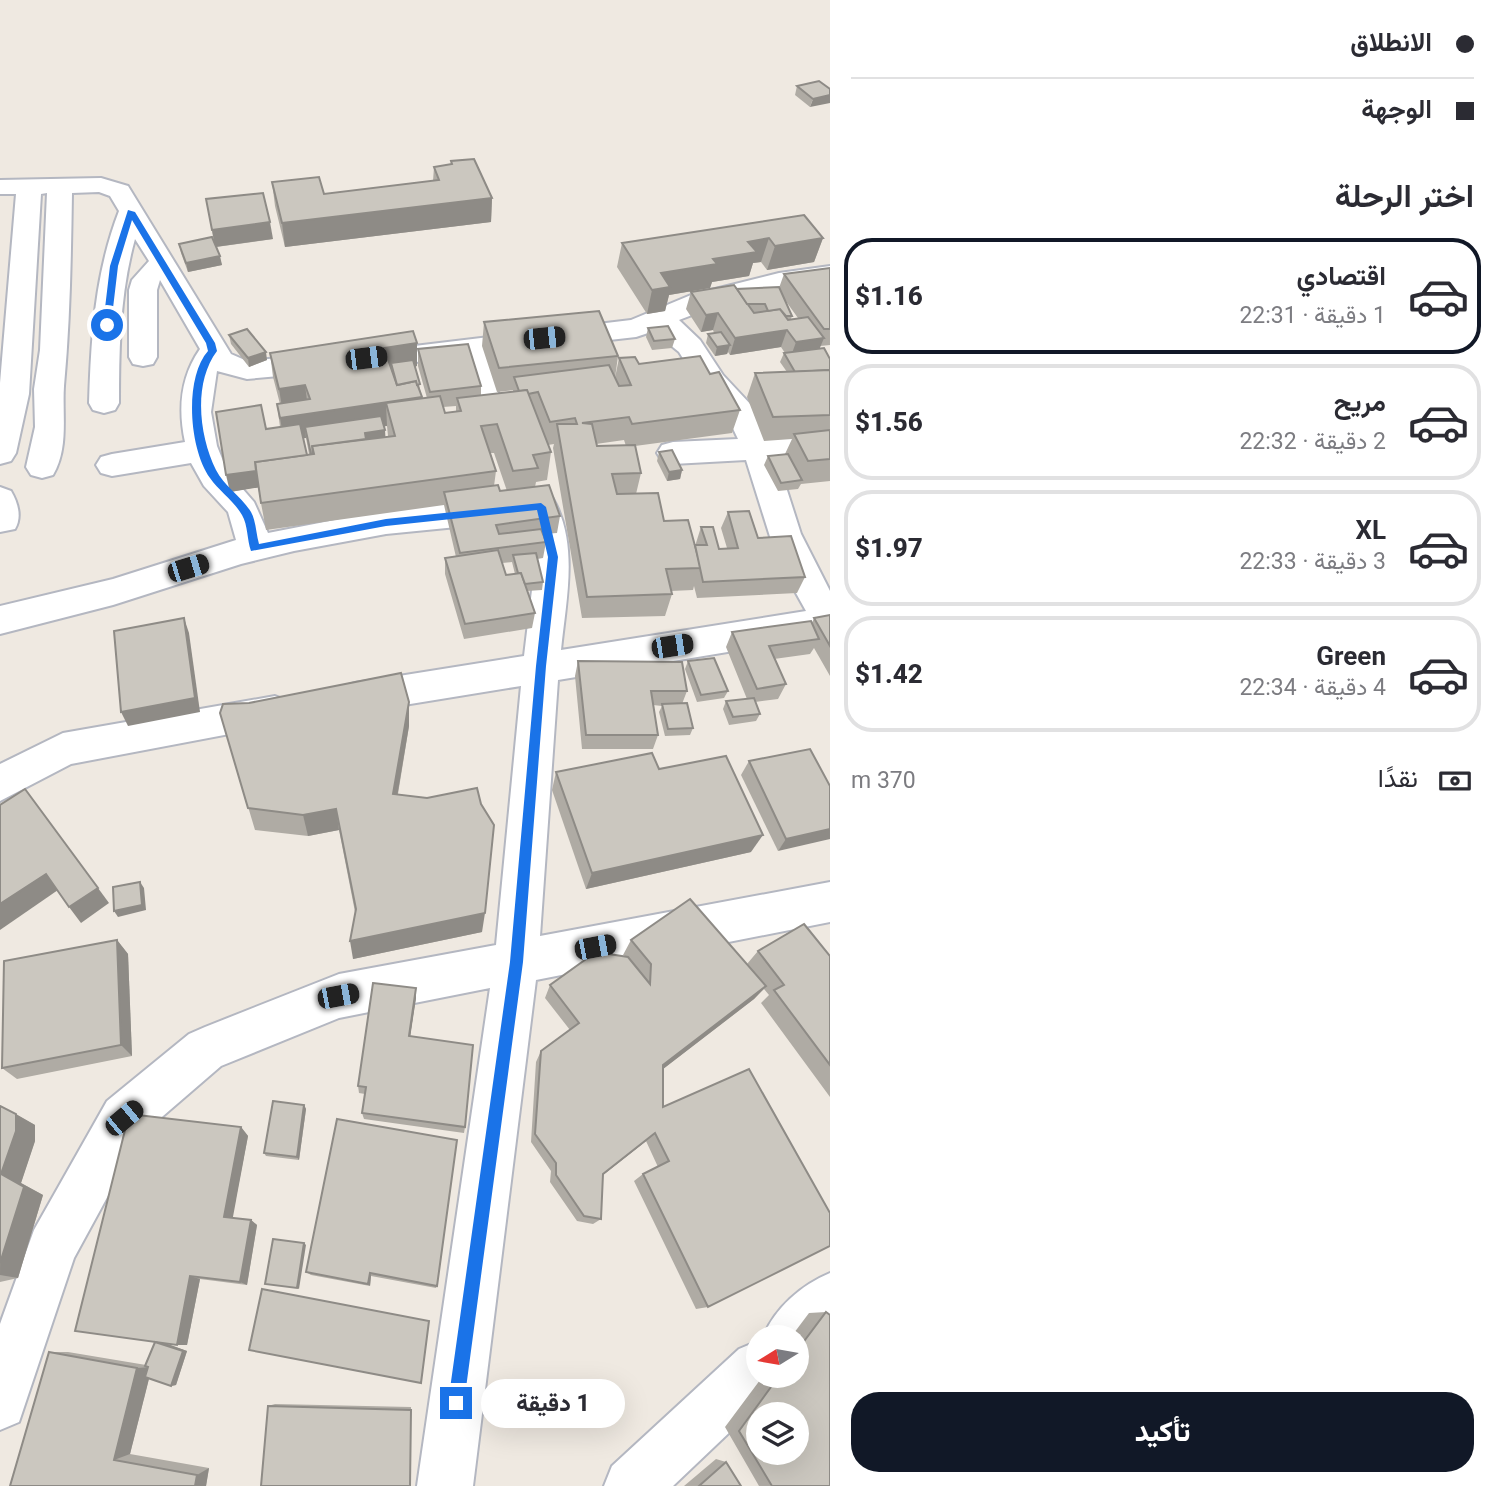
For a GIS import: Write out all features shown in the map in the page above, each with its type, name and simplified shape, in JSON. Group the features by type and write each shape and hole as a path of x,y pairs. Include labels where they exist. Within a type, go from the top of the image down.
{"street":[{"path":"41,467 50,427 49,389 60,185"},
{"path":"0,187 101,185 115,188 203,328 213,351 231,367 247,370 346,361"},
{"path":"0,453 14,394 29,186"},
{"path":"104,402 105,346 114,266 131,212"},
{"path":"143,356 145,280 162,263"},
{"path":"387,356 620,330 663,318 686,306 714,298 779,281 830,274"},
{"path":"0,784 63,749 541,666 830,621 789,546 758,449 741,413 712,382 690,346 673,333 663,318"},
{"path":"469,347 488,408"},
{"path":"213,351 204,361 199,374 197,422 203,450 213,475 247,514 255,548"},
{"path":"673,453 830,446"},
{"path":"112,465 203,450"},
{"path":"0,620 113,592 255,548 386,522 541,507 553,557 516,962 444,1486"},
{"path":"3,1388 52,1248 124,1118 205,1050 338,996 830,902"},
{"path":"803,1325 830,1300"},
{"path":"632,1486 746,1379"}],"building":[{"path":"819,81 830,89 830,95 813,99 797,86"},
{"path":"474,159 492,198 282,223 272,182 319,177 324,194 439,180 434,167 452,164 451,161"},
{"path":"263,193 270,222 212,230 206,199"},
{"path":"804,215 823,238 775,246 769,238 748,242 757,252 713,259 717,264 661,273 670,287 652,290 622,243"},
{"path":"212,237 220,256 186,263 179,244"},
{"path":"830,268 830,329 824,329 784,274"},
{"path":"734,285 754,313 780,309 788,320 808,317 824,338 796,342 787,330 735,338 718,313 706,315 691,292"},
{"path":"779,287 792,316 786,316 780,309 768,311 765,304 747,304 737,289"},
{"path":"599,311 618,356 499,368 484,322"},
{"path":"668,326 675,339 654,341 648,328"},
{"path":"247,329 266,352 248,358 229,335"},
{"path":"413,331 417,343 384,348 397,385 416,381 422,397 280,418 277,404 310,399 305,385 279,389 270,353"},
{"path":"721,332 730,345 717,347 708,334"},
{"path":"468,344 481,386 430,392 418,349"},
{"path":"824,348 830,359 830,370 795,372 784,353"},
{"path":"700,356 710,374 719,372 740,410 632,424 629,417 582,423 592,424 597,446 635,445 641,473 612,474 617,494 658,493 664,521 688,520 701,568 666,569 672,594 587,597 557,424 577,424 575,418 550,422 538,392 528,394 527,390 519,391 514,377 609,365 619,386 631,385 619,358 635,357 639,364"},
{"path":"413,360 420,384 417,385 416,381 397,385 391,363"},
{"path":"830,370 830,415 773,417 755,373"},
{"path":"527,390 551,452 533,455 538,468 513,471 497,424 481,426 496,471 261,503 255,462 314,454 312,446 395,436 386,403 440,396 445,413 461,411 457,398"},
{"path":"261,405 266,429 300,424 307,455 255,462 256,471 226,475 216,412"},
{"path":"381,416 385,430 365,433 366,439 312,446 311,454 305,427"},
{"path":"830,430 830,459 808,461 794,434"},
{"path":"672,450 682,470 669,472 659,452"},
{"path":"788,454 802,480 781,483 768,456"},
{"path":"498,485 500,491 549,485 560,516 496,525 499,534 541,529 546,542 460,553 444,492"},
{"path":"749,511 758,538 791,536 805,577 703,582 695,545 707,545 701,527 713,527 719,549 738,548 728,512"},
{"path":"498,550 506,575 521,573 535,613 465,624 445,558"},
{"path":"536,553 543,582 525,584 521,573 518,573 513,555"},
{"path":"830,615 830,646 814,618"},
{"path":"184,618 195,698 121,712 114,631"},
{"path":"811,621 819,639 769,646 786,684 757,689 732,632"},
{"path":"714,658 728,691 701,695 688,661"},
{"path":"578,661 682,662 687,691 651,691 658,735 586,735"},
{"path":"401,673 409,702 393,794 427,798 477,788 481,804 494,825 485,913 350,941 356,909 336,809 303,815 248,808 220,713 223,704 249,703"},
{"path":"754,698 760,714 733,717 726,701"},
{"path":"687,703 693,728 668,729 662,704"},
{"path":"810,749 830,786 830,829 786,839 749,761"},
{"path":"652,753 659,769 726,756 763,835 592,873 556,772"},
{"path":"25,789 98,888 69,907 46,874 0,904 0,805"},
{"path":"140,882 142,905 114,911 113,887"},
{"path":"690,899 766,986 663,1065 663,1107 749,1069 830,1213 830,1246 708,1307 643,1174 669,1161 655,1133 603,1174 601,1219 584,1216 556,1175 556,1163 535,1134 541,1051 579,1023 550,985 596,952 628,957 650,984 651,964 631,940"},
{"path":"804,924 830,956 830,1065 774,990 784,985 758,951"},
{"path":"117,940 121,1045 2,1068 4,961"},
{"path":"373,983 416,988 409,1036 473,1045 465,1127 362,1113 366,1087 358,1086"},
{"path":"273,1101 304,1105 297,1157 264,1153"},
{"path":"0,1106 16,1114 16,1131 1,1174 24,1187 0,1263"},
{"path":"129,1114 241,1127 224,1217 251,1220 240,1282 190,1276 177,1345 75,1331"},
{"path":"337,1119 457,1140 437,1286 370,1273 368,1284 306,1272"},
{"path":"273,1239 304,1243 297,1288 265,1284"},
{"path":"262,1289 429,1321 421,1383 249,1350"},
{"path":"826,1312 830,1315 830,1486 772,1486 759,1465 809,1465 809,1402 760,1402 770,1388 809,1388 809,1335"},
{"path":"155,1342 183,1351 171,1386 145,1377 148,1367 145,1366"},
{"path":"49,1352 137,1368 114,1460 197,1475 195,1486 10,1486"},
{"path":"268,1406 411,1410 410,1486 261,1486"},
{"path":"746,1421 746,1443 739,1431"},
{"path":"726,1462 741,1486 699,1486"}],"route":[{"path":"107,325 114,266 131,212 203,328 213,351 204,361 199,374 197,422 201,444 213,475 247,514 255,548 386,522 541,507 553,557 516,962 456,1403"}]}
